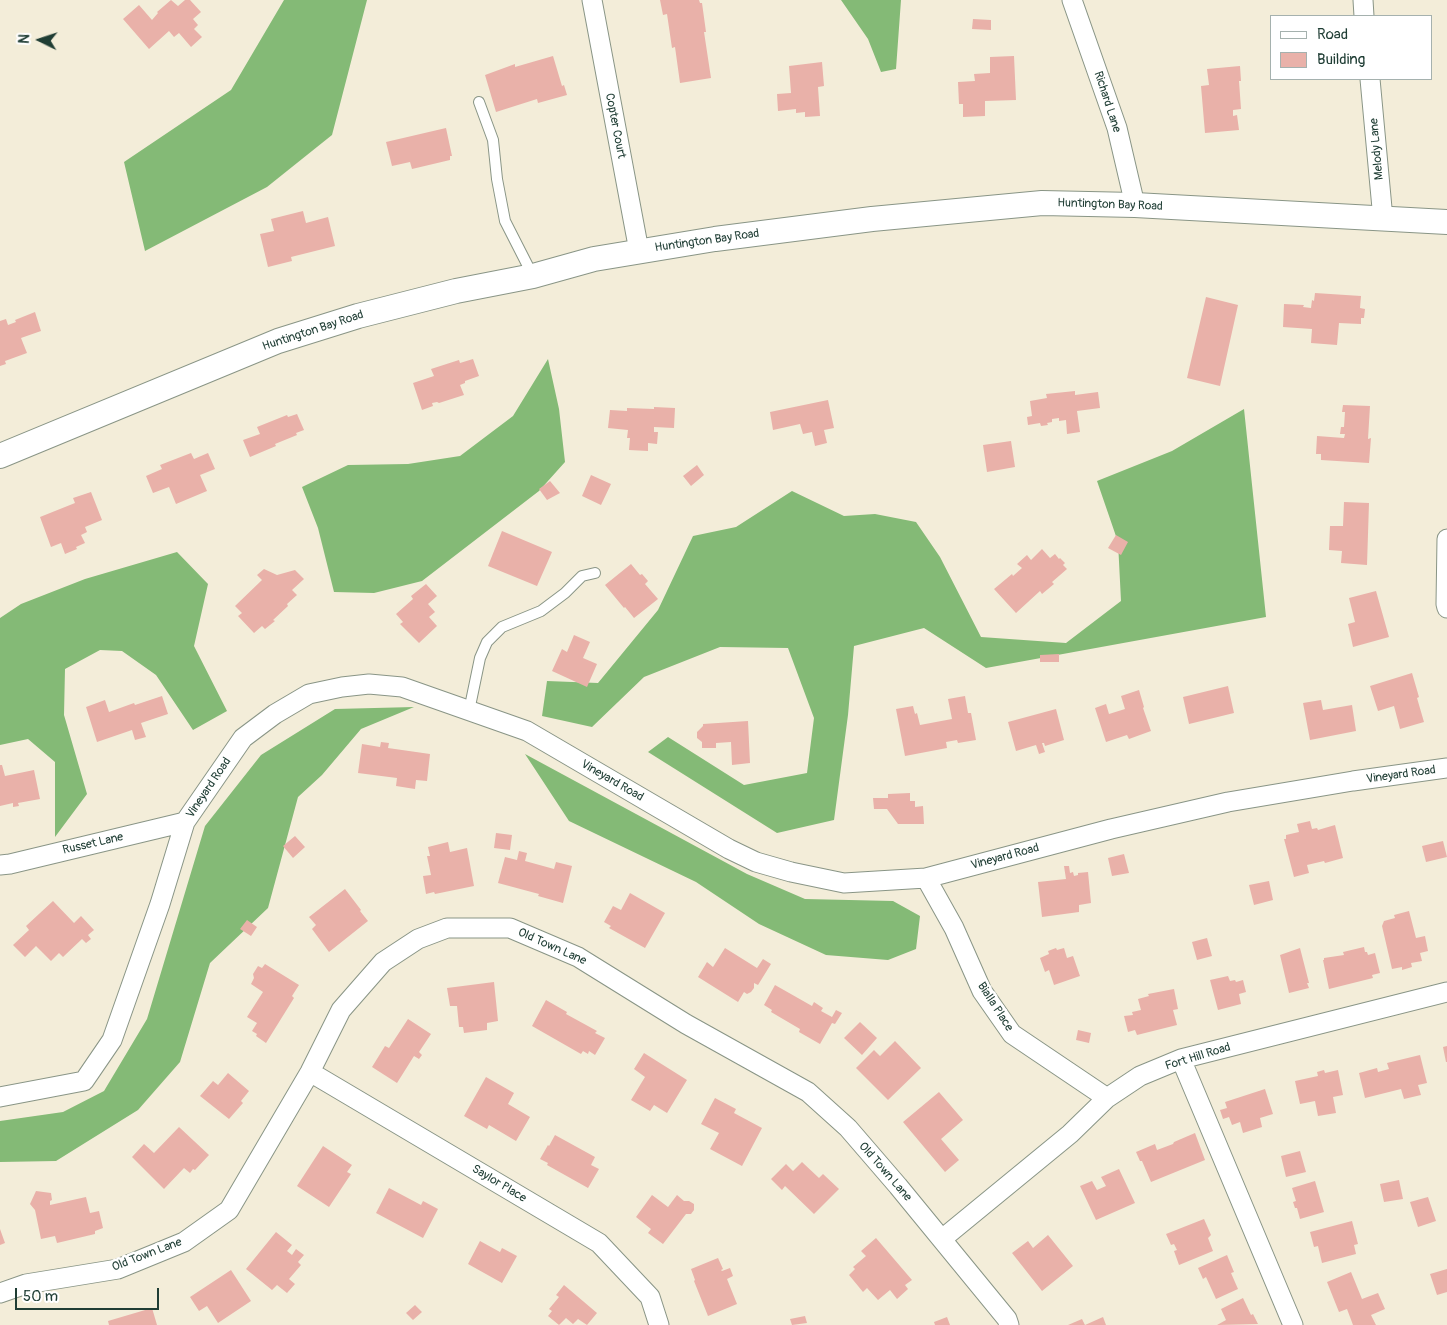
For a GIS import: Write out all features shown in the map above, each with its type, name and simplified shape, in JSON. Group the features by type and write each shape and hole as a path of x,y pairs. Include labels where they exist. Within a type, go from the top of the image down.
{"street":[{"name":"Copter Court","path":"592,0 639,251"},
{"name":"Richard Lane","path":"1072,0 1117,128 1135,205"},
{"path":"1363,0 1364,15"},
{"name":"Melody Lane","path":"1370,80 1383,219"},
{"name":"Huntington Bay Road","path":"0,456 278,341 358,316 456,291 534,276 594,259 639,251 715,239 872,219 1042,202 1135,205 1447,222"},
{"path":"1447,539 1447,608"},
{"name":"Vineyard Road","path":"0,1097 84,1081 112,1040 160,904 186,822 243,738 274,714 309,694 342,686 369,684 402,687 527,731 729,849 756,862 791,872 844,883 926,878 1111,829 1228,802 1353,781 1447,768"},
{"name":"Russet Lane","path":"0,865 186,822"},
{"name":"Bialla Place","path":"926,878 954,928 982,991 1012,1034 1107,1098"},
{"name":"Old Town Lane","path":"0,1293 26,1284 118,1269 184,1242 229,1210 310,1072 341,1010 382,962 418,939 447,928 510,928 578,957 686,1024 808,1092 848,1128 942,1239 1009,1325"},
{"name":"Fort Hill Road","path":"942,1239 1070,1134 1107,1098 1140,1076 1181,1059 1447,992"},
{"path":"1181,1059 1293,1325"},
{"name":"Saylor Place","path":"310,1072 599,1243 650,1297 659,1325"}],"lane":[{"path":"479,102 493,140 497,178 505,221 534,276"},
{"path":"469,711 480,658 487,642 502,627 540,611 565,593 582,576 595,573"}],"green space":[{"path":"284,0 367,0 332,135 267,187 145,251 124,162 231,90"},
{"path":"841,0 901,0 896,69 881,72 868,39"},
{"path":"548,359 559,409 565,462 539,491 422,581 374,593 334,592 318,528 302,487 348,465 408,464 460,456 513,416"},
{"path":"1244,409 1266,617 986,668 924,628 854,646 848,715 834,820 777,833 648,752 668,737 744,785 807,773 814,718 788,648 720,647 644,677 592,727 542,716 547,681 598,683 658,610 693,536 736,527 792,491 844,516 875,514 916,522 940,557 981,637 1066,643 1121,601 1118,542 1097,481 1172,451"},
{"path":"177,552 208,584 194,646 227,711 193,730 156,675 122,651 100,650 65,669 64,715 87,794 55,837 55,762 28,739 0,745 0,618 21,604 85,579"},
{"path":"414,707 361,729 322,775 298,797 268,908 210,963 180,1062 138,1110 56,1161 0,1162 0,1121 63,1112 104,1091 147,1019 205,826 261,755 335,709"},
{"path":"525,754 747,874 805,899 893,901 920,916 916,949 888,960 826,955 759,924 696,882 569,821"}],"building":[{"path":"171,0 178,6 185,0 190,0 201,12 193,19 198,25 194,29 202,37 191,47 179,33 174,37 169,31 149,49 123,19 139,5 152,20 157,12"},
{"path":"660,0 699,0 702,3 711,78 680,83 675,47 672,48 667,14 663,15"},
{"path":"973,19 991,20 991,30 972,29"},
{"path":"553,56 562,86 564,85 567,95 538,103 537,99 496,112 485,75 515,64 515,67"},
{"path":"1014,56 1016,100 985,101 985,116 963,117 963,104 959,104 958,82 975,81 974,74 990,73 990,57"},
{"path":"822,62 824,86 818,87 820,116 805,117 805,112 796,113 796,109 778,111 777,94 791,93 789,66"},
{"path":"1240,66 1241,109 1233,110 1233,116 1237,115 1239,130 1205,133 1201,86 1209,85 1207,69"},
{"path":"446,128 452,156 450,156 450,160 412,169 410,162 392,166 386,142"},
{"path":"303,211 306,223 328,217 335,246 291,257 292,261 268,267 260,234 274,231 271,219"},
{"path":"1315,293 1361,296 1360,308 1365,309 1364,318 1361,318 1361,324 1339,323 1337,345 1311,343 1312,329 1283,327 1284,304 1304,305 1303,307 1311,308"},
{"path":"1206,297 1238,305 1220,386 1187,378"},
{"path":"35,312 41,331 21,338 27,353 5,361 6,364 0,366 0,321 6,319 8,325"},
{"path":"473,359 479,376 460,385 464,395 439,403 432,403 433,406 422,410 413,383 434,376 431,369 459,360 460,363"},
{"path":"1075,391 1075,395 1098,392 1100,408 1077,411 1080,432 1067,434 1066,420 1059,421 1059,418 1052,419 1052,422 1047,423 1048,425 1041,426 1040,423 1028,425 1027,417 1032,416 1030,401 1047,398 1046,394"},
{"path":"828,400 834,428 824,430 827,443 815,446 812,432 803,434 800,424 773,430 770,412"},
{"path":"1343,405 1370,406 1368,439 1371,438 1369,463 1321,460 1321,454 1316,454 1317,436 1344,438 1345,434 1340,434 1341,427 1344,427 1345,412 1342,412"},
{"path":"654,407 675,408 674,428 654,427 654,432 658,432 657,444 648,443 648,451 629,450 630,438 627,438 628,430 608,428 610,410 627,411 627,408 654,409"},
{"path":"297,414 304,430 275,444 276,446 250,457 243,440 260,434 257,427 287,415 288,417"},
{"path":"1011,441 1015,467 987,472 983,445"},
{"path":"191,453 194,459 208,453 215,469 200,475 207,491 176,504 169,487 153,493 146,476 162,469 160,465"},
{"path":"697,465 704,475 691,486 683,476"},
{"path":"591,475 611,484 601,505 582,496"},
{"path":"550,481 560,493 547,500 539,489"},
{"path":"91,492 102,520 85,527 87,532 81,535 85,543 76,547 77,549 65,554 61,543 51,547 40,517 75,503 73,498"},
{"path":"1344,502 1369,503 1367,565 1341,563 1342,551 1329,550 1330,526 1343,526"},
{"path":"502,531 552,552 537,586 488,566"},
{"path":"1116,535 1128,542 1121,555 1108,548"},
{"path":"1042,549 1050,558 1055,554 1060,558 1065,563 1063,565 1067,569 1052,582 1054,584 1042,594 1040,591 1016,613 994,589 1022,568 1017,564 1027,555 1031,560"},
{"path":"631,564 648,581 645,584 658,599 634,618 605,585"},
{"path":"264,569 277,575 295,570 304,579 292,590 297,595 273,620 275,621 265,629 262,626 254,633 238,616 242,613 235,606 262,580 257,575"},
{"path":"426,584 437,596 428,604 435,612 429,617 437,626 419,643 400,624 403,622 396,614 413,599 411,596"},
{"path":"1376,591 1389,637 1353,647 1348,624 1355,622 1349,598"},
{"path":"574,635 590,642 583,658 597,664 587,687 552,671 562,649 567,652"},
{"path":"1059,654 1059,662 1040,662 1040,655"},
{"path":"1412,673 1424,722 1400,729 1394,706 1378,711 1370,686"},
{"path":"1228,686 1234,713 1189,724 1183,697"},
{"path":"1139,690 1151,731 1129,739 1127,735 1106,742 1095,708 1106,704 1109,714 1125,709 1121,696"},
{"path":"162,696 168,714 141,723 146,737 135,740 132,730 97,742 86,707 105,700 109,712"},
{"path":"965,696 968,713 971,713 976,740 958,743 957,740 946,742 947,748 905,756 896,709 913,706 920,725 952,719 948,699"},
{"path":"1321,700 1323,710 1352,705 1356,731 1310,740 1303,703"},
{"path":"1056,709 1064,740 1045,746 1042,743 1045,752 1039,754 1036,745 1016,751 1008,722"},
{"path":"748,721 750,763 732,765 731,742 716,743 716,748 702,748 702,742 697,738 697,732 703,724"},
{"path":"381,742 389,743 388,748 430,754 427,781 416,780 415,789 396,786 397,778 358,773 362,744 380,747"},
{"path":"0,765 2,765 5,776 34,770 40,799 18,803 19,806 13,807 13,803 0,806"},
{"path":"910,793 910,801 915,801 915,807 923,806 924,824 898,824 887,809 874,809 873,798 888,798 888,794"},
{"path":"1310,821 1312,829 1317,828 1318,830 1335,825 1343,858 1307,865 1309,873 1294,877 1284,839 1286,839 1286,835 1299,832 1297,824"},
{"path":"496,833 512,835 510,850 494,848"},
{"path":"295,836 305,847 293,858 283,846"},
{"path":"1443,841 1447,857 1426,862 1422,846"},
{"path":"448,842 450,852 467,848 474,886 426,894 423,876 431,875 427,856 430,856 428,847"},
{"path":"519,851 527,853 525,861 554,869 556,862 572,866 563,903 538,896 539,894 498,883 505,857 517,860"},
{"path":"1124,854 1129,873 1112,876 1108,858"},
{"path":"1064,866 1069,866 1070,873 1073,872 1074,876 1078,875 1078,873 1088,872 1091,903 1079,905 1079,912 1042,917 1038,882 1066,879"},
{"path":"1269,881 1273,900 1254,905 1249,885"},
{"path":"345,889 368,921 329,952 312,929 316,925 309,917"},
{"path":"630,893 665,913 645,948 609,928 611,926 604,922 613,906 621,910"},
{"path":"53,901 74,923 81,916 94,930 88,935 91,939 86,943 82,939 63,957 59,953 51,961 36,946 25,957 13,945 29,930 26,926"},
{"path":"1409,911 1416,938 1425,936 1428,951 1420,953 1422,961 1411,963 1412,967 1402,970 1402,967 1392,969 1382,926 1384,921 1395,918 1394,915"},
{"path":"247,920 257,927 251,936 240,929"},
{"path":"1207,938 1212,956 1197,960 1192,942"},
{"path":"1364,947 1368,955 1375,953 1380,973 1372,975 1373,978 1329,989 1324,958 1344,955 1343,952"},
{"path":"725,948 757,968 763,959 771,964 758,985 754,983 754,988 751,992 747,994 744,992 738,1002 698,977 707,962 713,967"},
{"path":"1056,948 1057,950 1064,948 1067,958 1073,956 1080,976 1054,985 1049,970 1045,972 1040,958 1049,954 1048,951"},
{"path":"1300,948 1309,988 1289,993 1280,955"},
{"path":"265,964 299,985 292,996 294,998 266,1043 252,1031 257,1023 247,1017 263,992 251,984 254,978 253,974 258,966 262,968"},
{"path":"1228,976 1230,981 1243,980 1246,992 1239,994 1241,1004 1218,1010 1210,980"},
{"path":"494,982 498,1021 487,1023 487,1030 464,1033 463,1027 459,1027 457,1006 450,1006 447,988"},
{"path":"775,985 812,1006 814,1002 823,1008 821,1011 832,1017 836,1010 842,1013 835,1024 832,1023 820,1044 799,1032 800,1029 771,1012 772,1010 764,1005"},
{"path":"1174,989 1178,1009 1173,1010 1177,1025 1137,1035 1135,1030 1128,1032 1124,1016 1133,1015 1132,1012 1141,1010 1138,999 1149,996 1148,994"},
{"path":"546,1000 567,1012 566,1014 597,1031 595,1033 605,1038 595,1055 589,1051 588,1054 583,1051 581,1054 532,1026"},
{"path":"408,1019 431,1034 419,1052 422,1055 419,1059 414,1056 397,1083 372,1067 385,1046 389,1048"},
{"path":"860,1022 877,1038 862,1055 844,1038"},
{"path":"1078,1030 1091,1033 1089,1043 1076,1040"},
{"path":"895,1041 921,1068 888,1100 856,1068 874,1050 880,1056"},
{"path":"1447,1046 1447,1062 1446,1062 1443,1047"},
{"path":"644,1053 687,1080 667,1113 654,1105 650,1111 631,1100 645,1077 634,1069"},
{"path":"1420,1055 1427,1083 1418,1085 1421,1095 1404,1099 1401,1089 1365,1098 1359,1073 1377,1068 1378,1072 1389,1069 1387,1063"},
{"path":"1324,1070 1325,1073 1338,1070 1343,1095 1333,1097 1336,1113 1318,1116 1315,1101 1300,1104 1295,1081 1318,1076 1317,1072"},
{"path":"228,1073 249,1091 241,1101 243,1103 229,1119 200,1096 213,1081 218,1085"},
{"path":"486,1077 514,1093 508,1104 530,1117 516,1141 489,1125 487,1129 464,1116"},
{"path":"1265,1089 1273,1114 1260,1118 1262,1127 1243,1133 1240,1122 1232,1125 1229,1117 1223,1119 1220,1110 1227,1108 1225,1102"},
{"path":"939,1092 963,1120 941,1139 959,1160 945,1172 903,1122"},
{"path":"715,1098 736,1109 734,1113 762,1128 742,1166 710,1149 719,1133 701,1124"},
{"path":"179,1127 209,1155 190,1173 184,1168 164,1189 132,1157 144,1144 154,1153"},
{"path":"1195,1133 1205,1160 1151,1182 1136,1152 1155,1144 1157,1150"},
{"path":"555,1135 595,1157 591,1165 599,1169 588,1188 547,1165 548,1163 540,1159"},
{"path":"323,1146 352,1165 347,1172 351,1174 329,1207 297,1186"},
{"path":"1300,1151 1306,1172 1286,1177 1281,1156"},
{"path":"802,1162 819,1178 823,1174 839,1189 814,1214 785,1186 782,1190 771,1179 786,1164 793,1171"},
{"path":"1119,1169 1135,1203 1096,1220 1080,1186 1092,1181 1097,1190 1106,1186 1101,1177"},
{"path":"1399,1180 1403,1199 1384,1202 1380,1184"},
{"path":"1315,1181 1324,1212 1300,1219 1293,1202 1296,1201 1292,1188"},
{"path":"389,1188 421,1205 423,1201 438,1209 423,1238 376,1213"},
{"path":"36,1191 51,1193 52,1200 50,1205 86,1197 90,1213 99,1211 103,1228 95,1231 95,1234 57,1243 55,1236 41,1239 35,1210 30,1204"},
{"path":"652,1195 668,1207 677,1195 684,1201 694,1204 694,1210 691,1214 686,1214 663,1244 648,1233 651,1229 636,1217"},
{"path":"1428,1197 1436,1221 1418,1227 1410,1202"},
{"path":"1204,1219 1211,1235 1208,1238 1213,1251 1179,1265 1174,1251 1177,1250 1174,1244 1171,1245 1166,1234"},
{"path":"1352,1221 1358,1244 1354,1245 1356,1254 1322,1263 1318,1246 1314,1247 1310,1232"},
{"path":"0,1229 5,1243 0,1245"},
{"path":"276,1232 292,1245 287,1251 292,1255 296,1249 304,1255 298,1262 301,1265 289,1279 295,1284 287,1293 277,1285 272,1290 246,1269"},
{"path":"1048,1235 1073,1266 1042,1291 1012,1253 1028,1241 1033,1248"},
{"path":"876,1238 912,1280 905,1285 908,1289 897,1299 890,1290 878,1300 867,1288 863,1292 849,1275 855,1269 853,1267 866,1256 861,1251"},
{"path":"480,1241 500,1252 502,1248 517,1256 502,1283 468,1264"},
{"path":"1227,1255 1234,1272 1231,1273 1238,1289 1216,1299 1206,1277 1203,1279 1198,1268"},
{"path":"718,1258 723,1269 722,1271 730,1268 733,1276 727,1279 737,1304 708,1316 691,1269"},
{"path":"1447,1269 1447,1292 1437,1295 1430,1274"},
{"path":"231,1270 251,1301 218,1323 207,1306 199,1311 190,1297"},
{"path":"1351,1272 1362,1299 1378,1293 1385,1309 1371,1315 1376,1325 1353,1325 1347,1309 1339,1312 1327,1282"},
{"path":"564,1285 597,1313 587,1325 578,1319 573,1324 566,1318 559,1325 548,1316 552,1311 549,1309 559,1297 556,1295"},
{"path":"1243,1298 1251,1315 1253,1314 1258,1324 1217,1325 1226,1320 1221,1309"},
{"path":"415,1305 422,1312 413,1320 406,1313"},
{"path":"152,1308 157,1325 109,1325 108,1321"},
{"path":"805,1316 807,1323 792,1325 790,1319"},
{"path":"947,1317 950,1325 935,1325 934,1322"},
{"path":"1103,1317 1106,1325 1085,1325"},
{"path":"1082,1319 1085,1325 1068,1325"}]}
